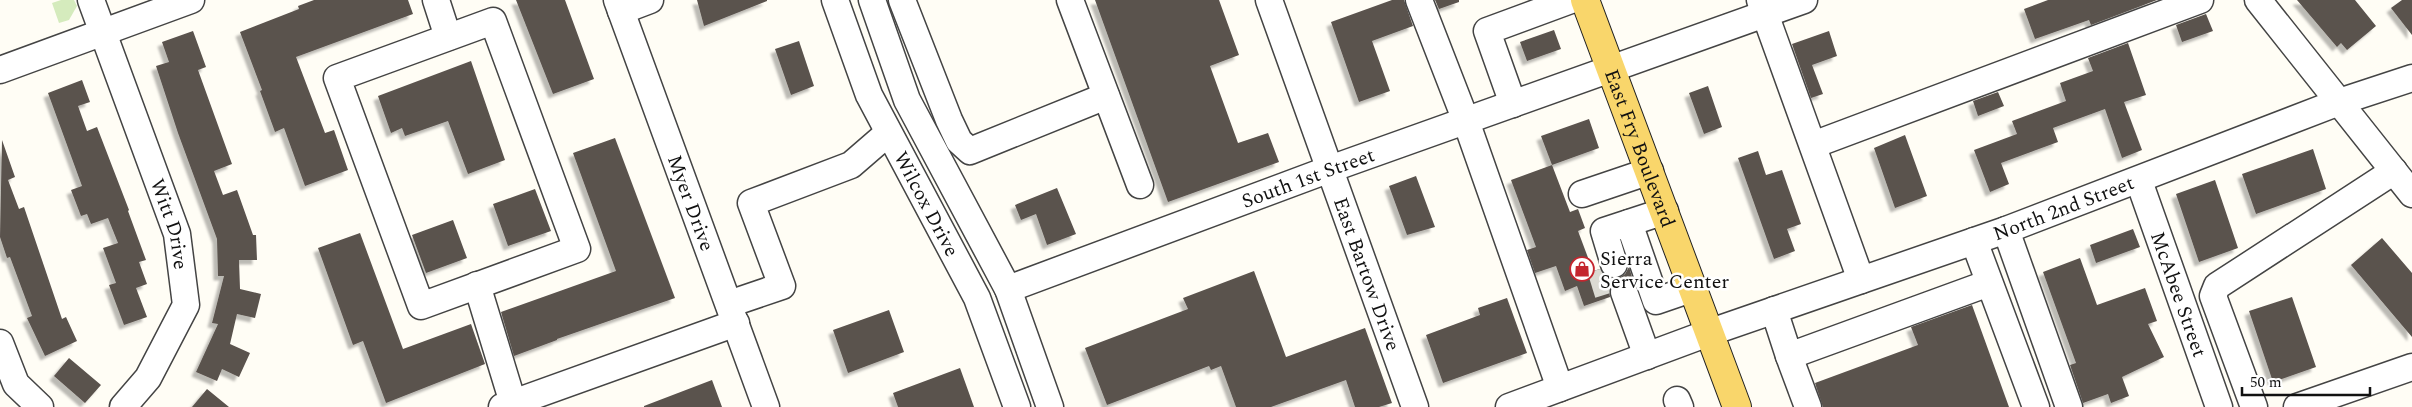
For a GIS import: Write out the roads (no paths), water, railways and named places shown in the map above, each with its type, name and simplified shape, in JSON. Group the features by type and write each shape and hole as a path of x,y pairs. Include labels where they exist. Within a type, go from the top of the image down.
{"main road":[{"name":"East Fry Boulevard","path":"1585,0 1711,332 1737,407"}],"street":[{"name":"Witt Drive","path":"91,0 177,234 186,305 148,378 123,407"},
{"path":"0,70 191,0"},
{"path":"436,0 448,37"},
{"path":"619,5 650,0"},
{"name":"Wilcox Drive","path":"835,0 869,96 940,224 978,298 1017,407"},
{"name":"Wilcox Drive","path":"872,0 907,100 1008,289 1050,407"},
{"path":"902,0 949,120 959,141 970,151 1106,96"},
{"path":"1070,0 1140,185"},
{"name":"East Bartow Drive","path":"1269,0 1415,407"},
{"path":"1418,0 1466,121 1560,388"},
{"path":"1513,104 1486,31 1571,0"},
{"name":"South 1st Street","path":"1008,289 1330,169 1611,69 1763,7 1804,0"},
{"path":"1813,145 2200,0"},
{"path":"2258,0 2412,194"},
{"name":"Myer Drive","path":"619,5 766,407"},
{"path":"1763,7 1861,280"},
{"path":"493,21 577,249 477,285 421,306 337,78 493,21"},
{"name":"North 2nd Street","path":"1509,407 1711,332 1974,242 2139,181 2339,102 2412,78"},
{"path":"477,285 508,405 732,313 782,286 751,203 851,165 888,132"},
{"path":"1582,194 1650,171"},
{"path":"2254,407 2213,296 2217,286 2394,171"},
{"name":"McAbee Street","path":"2139,181 2219,407"},
{"path":"1607,266 1604,231 1665,211"},
{"path":"1629,223 1656,301"},
{"path":"2006,230 2070,407"},
{"path":"1974,242 2036,407"},
{"path":"1789,356 1989,283"},
{"path":"1647,356 1621,300 1656,301 1694,288"},
{"path":"1774,310 1808,407"},
{"path":"0,343 16,384 40,407"},
{"path":"2297,407 2412,367"}],"tunnel":[{"path":"1600,269 1609,298"}],"place":[{"name":"Sierra Service Center","path":"1582,269"}]}
